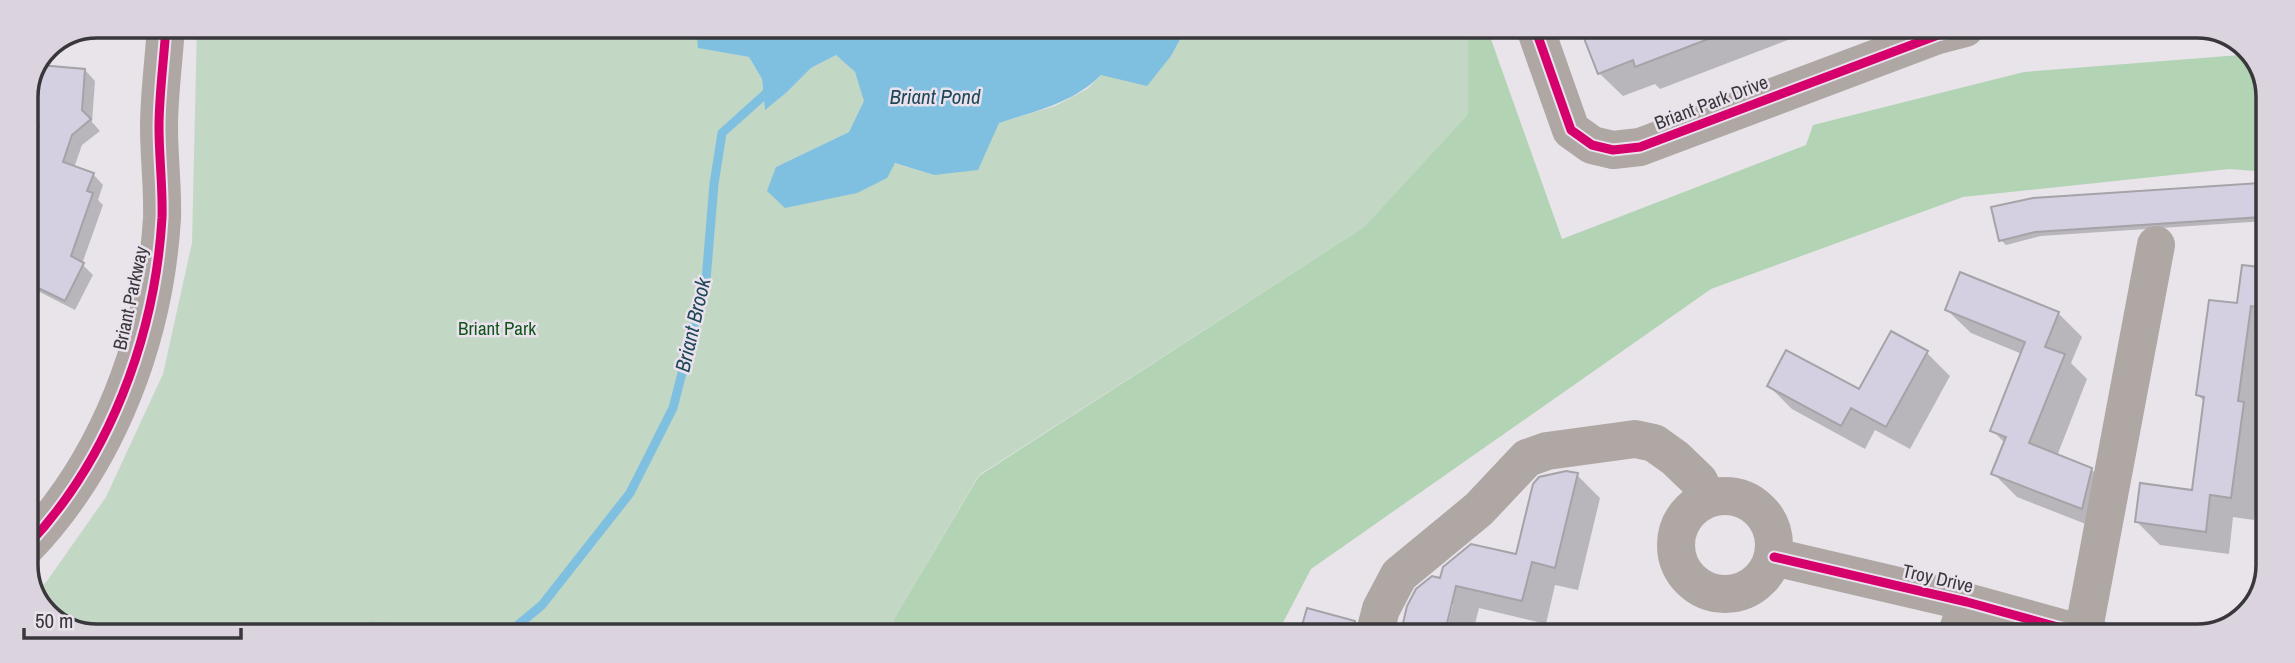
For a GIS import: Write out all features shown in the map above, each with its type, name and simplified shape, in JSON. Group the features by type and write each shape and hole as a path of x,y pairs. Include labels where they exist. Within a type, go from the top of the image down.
{"street":[{"name":"Briant Parkway","path":"39,533 77,483 105,434 128,382 145,328 156,274 162,217 159,128 165,38"},
{"name":"Briant Park Drive","path":"1539,38 1572,130 1592,145 1613,150 1640,147 1930,38"},
{"path":"2090,624 2155,245"},
{"path":"1377,624 1381,609 1399,575 1479,509 1527,458 1547,451 1635,439 1654,443 1675,457 1699,481 1707,499"},
{"path":"1738,497 1752,503 1772,527 1774,557 1767,573 1755,585 1740,593 1723,595 1707,592 1692,583 1682,570 1676,554 1676,537 1682,521 1692,508 1707,499 1738,497"},
{"name":"Troy Drive","path":"1774,557 1962,620 1996,624"}],"green space":[{"name":"Briant Park","path":"197,38 698,38 699,48 749,57 762,79 765,109 811,68 836,55 855,72 865,101 849,132 776,167 894,163 934,175 999,123 1055,106 1087,89 1101,75 1171,56 1181,38 1468,38 1468,114 1364,227 979,475 893,624 411,624 371,621 365,624 97,624 82,623 65,615 51,602 42,586 106,497 163,374 192,243"},
{"path":"1468,38 1491,38 1562,239 1806,145 1813,125 2024,72 2239,55 2249,68 2255,86 2256,171 2229,169 1963,197 1711,289 1311,569 1282,624 893,624 979,476 1364,227 1468,114"},
{"path":"371,621 416,624 365,624"}],"water":[{"name":"Briant Pond","path":"697,38 1181,38 1171,56 1147,86 1101,75 1066,99 999,123 978,170 934,175 895,163 887,178 857,193 785,208 767,191 776,167 849,132 864,101 855,72 836,55 811,68 765,110 762,79 749,57 698,48"}],"building":[{"path":"1584,38 1711,38 1635,67 1633,60 1598,74"},
{"path":"48,66 85,69 82,110 91,119 72,135 63,162 94,173 87,191 93,193 71,256 84,263 65,301 38,288 38,97"},
{"path":"2256,183 2256,217 2035,232 1999,241 1991,207 2033,198"},
{"path":"2242,265 2256,267 2256,307 2251,306 2238,401 2244,402 2231,498 2210,495 2206,532 2135,522 2140,483 2192,490 2204,397 2196,395 2209,300 2237,303"},
{"path":"1960,272 2059,312 2045,347 2065,354 2029,443 2092,468 2082,509 1991,474 2006,437 1990,431 2025,342 1945,310"},
{"path":"1891,331 1928,351 1886,427 1851,408 1841,426 1767,386 1786,350 1859,389"},
{"path":"1566,471 1578,473 1555,568 1532,562 1522,601 1456,586 1447,624 1403,624 1407,606 1416,589 1432,576 1440,578 1443,567 1471,544 1516,554 1533,484 1539,477"},
{"path":"1307,608 1355,621 1355,624 1302,624"}],"waterway":[{"name":"Briant Brook","path":"519,624 542,605 630,493 673,408 706,280 714,184 722,133 772,88"}],"cycle path":[{"path":"39,532 81,476 104,436 138,351 158,263 162,218 159,115 165,38"},
{"path":"1539,38 1571,130 1592,145 1613,150 1640,147 1930,38"},
{"path":"1774,557 1967,602 2047,624"}]}
